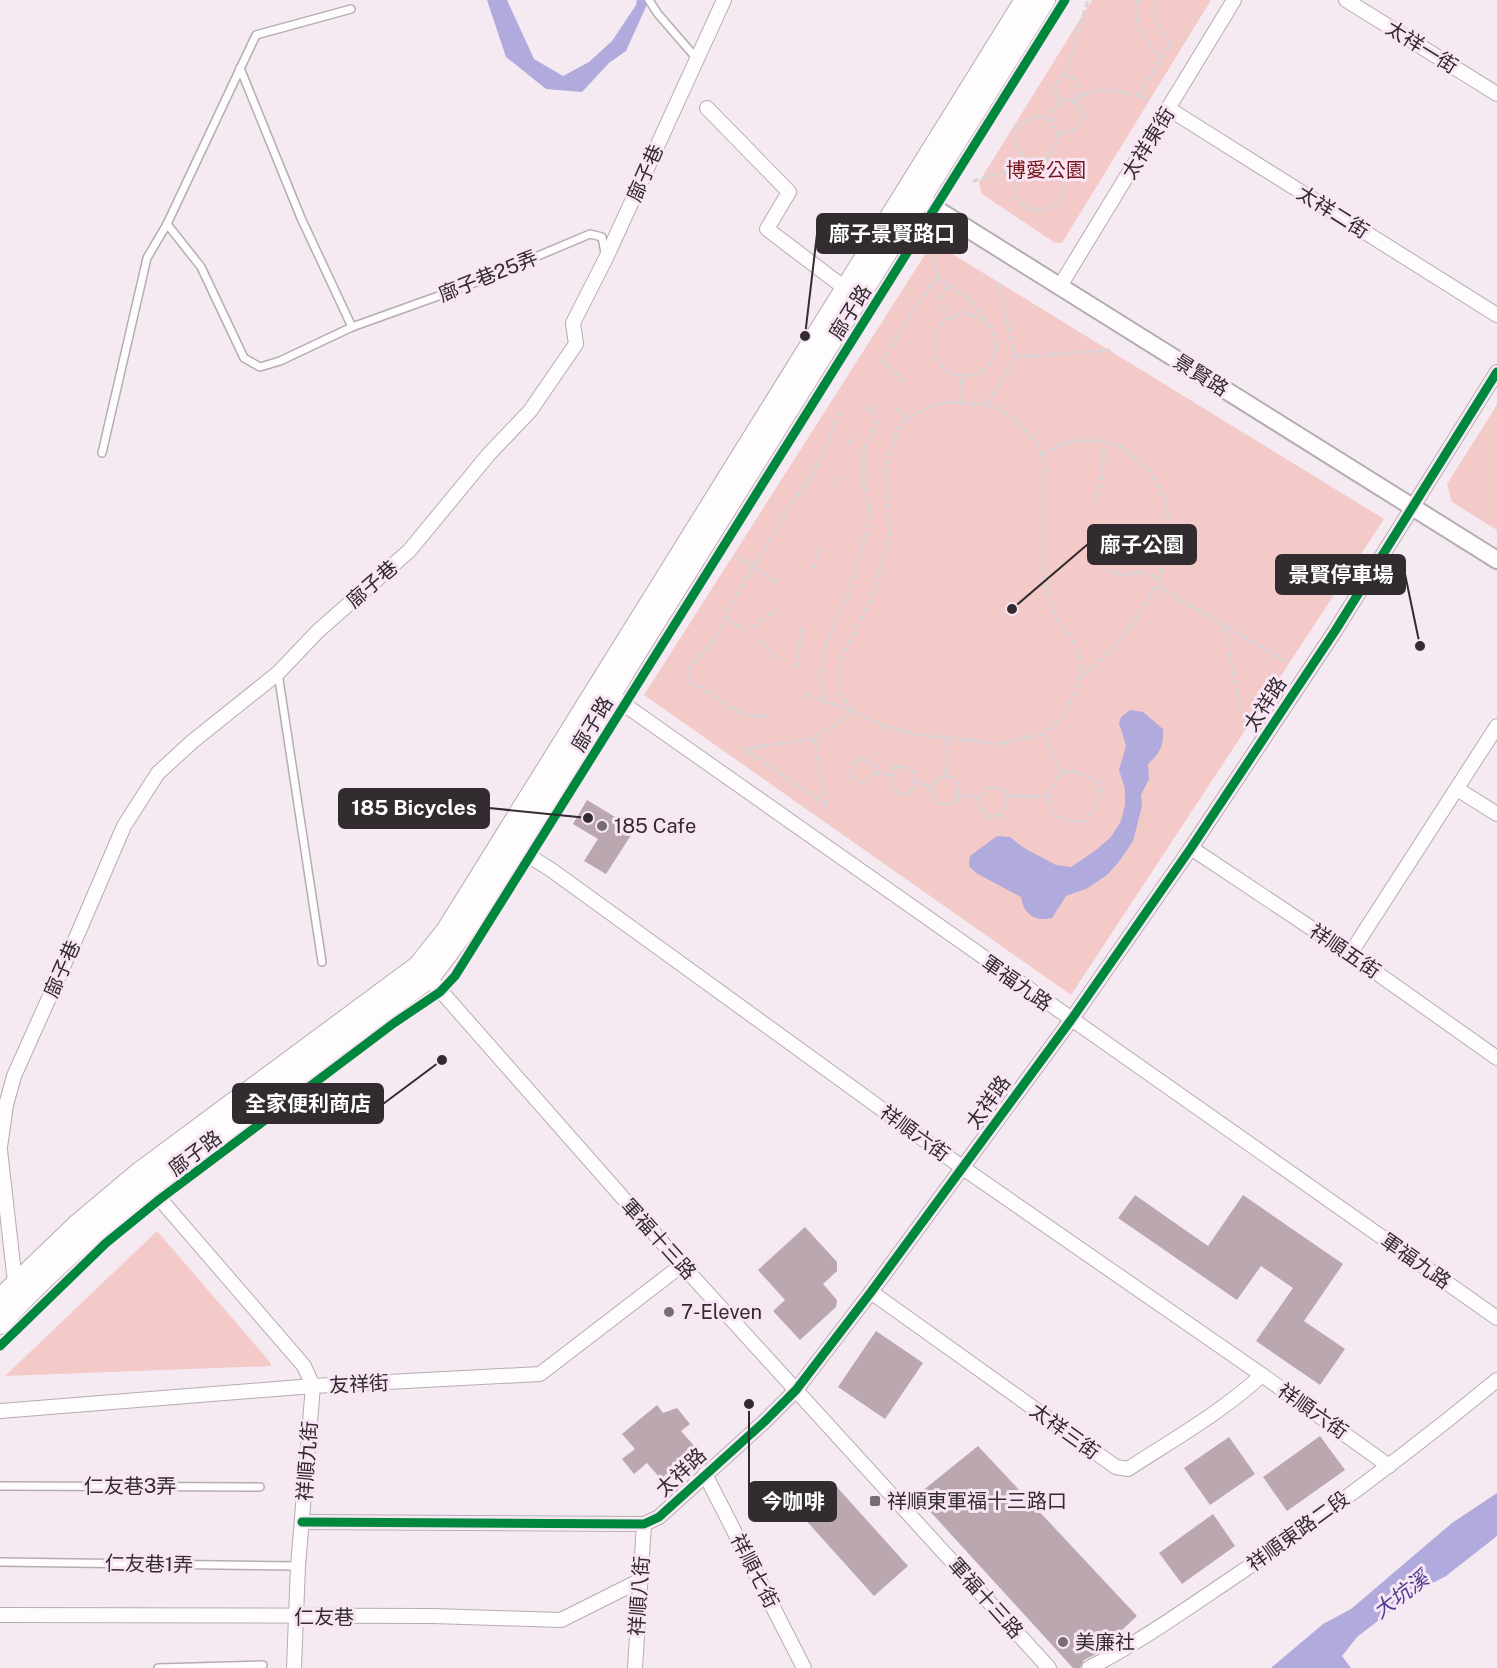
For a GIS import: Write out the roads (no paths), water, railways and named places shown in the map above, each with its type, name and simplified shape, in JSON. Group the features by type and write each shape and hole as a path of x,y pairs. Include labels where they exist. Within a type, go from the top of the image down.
{"main road":[{"name":"廍子路","path":"0,1324 15,1283 77,1225 145,1179 424,972 446,931 509,844 913,195 1025,0"},
{"name":"廍子路","path":"604,691 846,289 913,195 1045,0"},
{"name":"廍子路","path":"9,1302 108,1221 145,1179"}],"street":[{"name":"廍子巷","path":"15,1283 0,1149 6,1106 14,1076 124,826 158,773 193,741 278,672 318,631 409,551 489,454 530,411 576,344 573,323 606,258 723,0"},
{"name":"太祥東街","path":"1060,286 1234,0"},
{"name":"太祥一街","path":"1346,0 1497,94"},
{"path":"707,108 789,192 767,229 846,289"},
{"name":"太祥二街","path":"1169,109 1497,315"},
{"name":"景賢路","path":"913,195 1497,560"},
{"name":"太祥路","path":"644,1524 659,1517 796,1390 963,1168 1071,1020 1191,848 1335,631 1497,372"},
{"name":"軍福九路","path":"604,691 1497,1318"},
{"path":"1350,954 1497,726"},
{"path":"1457,789 1497,813"},
{"name":"祥順六街","path":"509,844 550,869 963,1168 1389,1466"},
{"name":"祥順五街","path":"1191,848 1350,954 1497,1058"},
{"name":"軍福十三路","path":"424,972 682,1265 1049,1668"},
{"path":"145,1179 304,1366 313,1386"},
{"name":"友祥街","path":"0,1411 313,1386 540,1374 682,1265"},
{"name":"太祥三街","path":"871,1292 1116,1467 1128,1469 1221,1409 1262,1375"},
{"name":"祥順東路二段","path":"1089,1668 1115,1654 1271,1552 1389,1466 1497,1380"},
{"name":"祥順九街","path":"294,1668 298,1566 313,1386"},
{"name":"祥順七街","path":"705,1474 804,1668"},
{"path":"302,1522 644,1524"},
{"name":"祥順八街","path":"634,1668 644,1524"},
{"name":"仁友巷","path":"0,1615 433,1616 561,1620 639,1581"}],"lane":[{"path":"649,0 658,14 697,59"},
{"path":"102,453 147,258 166,224 256,35 351,9"},
{"path":"240,68 301,218 352,327"},
{"name":"廍子巷25弄","path":"166,224 201,267 244,358 260,367 280,361 352,327 469,285 590,234 602,237 606,258"},
{"path":"278,672 322,962"},
{"name":"仁友巷3弄","path":"0,1486 260,1487"},
{"name":"仁友巷1弄","path":"0,1562 298,1566"},
{"path":"158,1668 263,1665"}],"water":[{"path":"487,0 507,0 534,59 563,76 589,62 612,41 637,0 649,0 626,51 609,63 582,92 546,89 506,57"},
{"path":"1130,710 1143,712 1163,729 1160,749 1148,764 1149,779 1141,795 1142,806 1133,841 1107,875 1088,888 1066,896 1052,918 1040,919 1031,916 1022,903 1021,897 976,873 969,866 970,856 997,836 1010,837 1024,848 1056,865 1071,867 1111,837 1121,821 1125,805 1125,789 1119,770 1126,746 1119,723 1121,717"},
{"name":"大坑溪","path":"1497,1493 1497,1536 1446,1576 1414,1593 1357,1637 1342,1656 1351,1668 1271,1668 1323,1624 1351,1609 1452,1523"}],"place":[{"name":"廍子景賢路口","path":"805,336"},
{"name":"廍子公園","path":"1012,609"},
{"name":"景賢停車場","path":"1420,646"},
{"name":"185 Bicycles","path":"588,818"},
{"name":"185 Cafe","path":"602,826"},
{"name":"全家便利商店","path":"442,1060"},
{"name":"7-Eleven","path":"669,1312"},
{"name":"今咖啡","path":"749,1404"},
{"name":"祥順東軍福十三路口","path":"875,1501"},
{"name":"美廉社","path":"1063,1642"}],"park label":[{"name":"博愛公園","path":"1046,170"}]}
